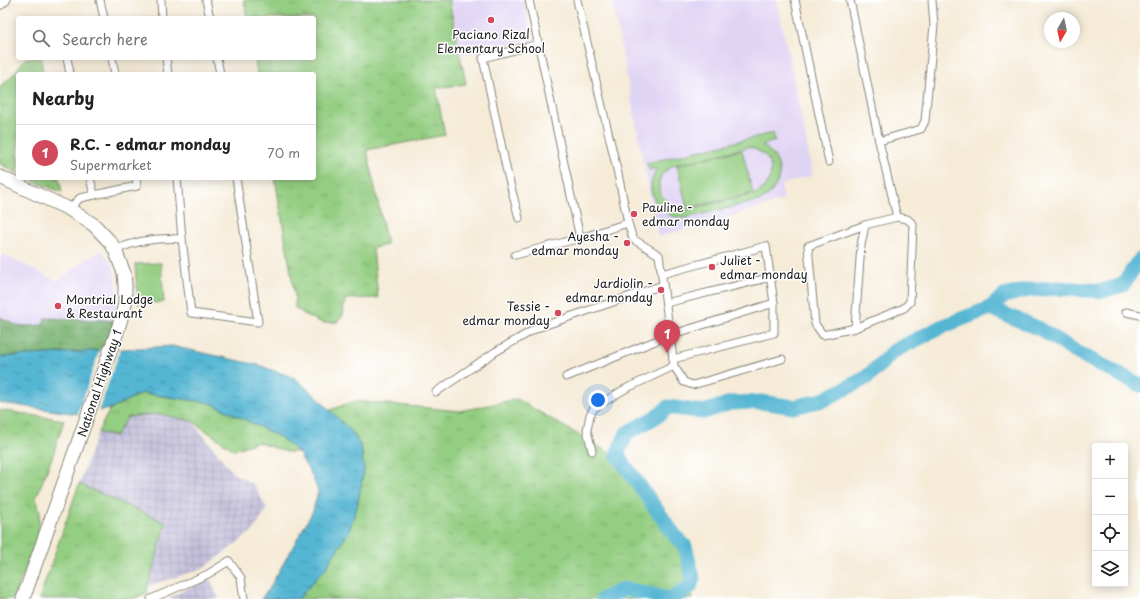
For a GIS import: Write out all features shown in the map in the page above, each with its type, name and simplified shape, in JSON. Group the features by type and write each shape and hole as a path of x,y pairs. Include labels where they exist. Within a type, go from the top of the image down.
{"highway":[{"name":"National Highway 1","path":"0,177 69,209 94,225 116,250 124,273 125,285 125,304 118,329 23,599"}],"main road":[{"path":"0,4 4,0"}],"street":[{"path":"100,0 104,16"},
{"path":"161,0 162,16"},
{"path":"206,0 210,16"},
{"path":"529,0 580,238"},
{"path":"577,0 628,223 633,239 659,255 673,363 684,382 693,385 782,359"},
{"path":"795,0 829,162"},
{"path":"850,0 879,141 897,217"},
{"path":"879,141 921,129 925,121 934,26 932,0"},
{"path":"518,218 483,58 538,44"},
{"path":"67,60 70,72"},
{"path":"112,60 115,72"},
{"path":"166,60 168,72"},
{"path":"217,60 220,72"},
{"path":"90,180 94,195"},
{"path":"69,209 80,198 137,186 136,180"},
{"path":"177,180 182,239 191,313 258,322 236,180"},
{"path":"897,217 907,219 913,224 910,302 904,308 855,328 823,335 815,324 808,246 865,225 897,217"},
{"path":"515,255 580,238 628,223"},
{"path":"855,328 861,245 865,225"},
{"path":"116,250 129,244 149,240 168,238 182,239"},
{"path":"592,451 587,430 590,415 594,408 673,363 774,333 774,304 766,246 662,274"},
{"path":"666,303 771,277"},
{"path":"436,392 501,348 536,328 663,285"},
{"path":"566,377 670,335 774,304"},
{"path":"1126,312 1140,315"},
{"path":"151,599 208,574 228,561 241,578 244,599"}],"shaded area":[{"name":"Paciano Rizal Elementary School","path":"450,0 524,0 532,40 461,55"},
{"path":"612,0 777,0 813,175 781,185 784,200 658,237"},
{"name":"Montrial Lodge & Restaurant","path":"102,251 113,266 118,290 113,327 0,337 0,261 3,254 57,281 95,254"},
{"path":"160,414 192,421 233,473 254,485 267,509 253,531 204,568 148,586 166,523 79,484 98,432 115,436 128,417"},
{"path":"210,579 219,599 167,599 197,584"}],"green space":[{"path":"244,0 449,0 466,84 436,88 445,135 367,150 387,245 373,248 378,298 345,299 343,315 337,322 323,323 309,317 295,308 295,297 275,180 316,180 316,72 257,72 255,60 316,60 316,16 247,16"},
{"path":"24,60 41,60 43,72 16,72 16,172 0,164 0,86 11,77"},
{"path":"773,133 775,141 762,145 770,151 775,158 779,172 775,187 770,194 762,200 681,218 662,210 655,201 651,187 652,180 657,169 649,170 647,163","holes":["749,147 766,157 769,161 771,170 768,182 758,193 685,210 671,206 661,194 659,189 660,179 662,174 671,167"]},
{"path":"742,150 753,193 687,208 677,165"},
{"path":"32,180 59,180 62,192"},
{"path":"161,263 164,302 138,304 135,264"},
{"path":"0,317 16,325 26,326 43,325 45,318 114,321 104,350 0,357"},
{"path":"142,393 211,403 280,437 298,452 287,452 257,442 234,450 192,421 160,414 128,417 115,436 98,432 110,409"},
{"path":"517,399 608,452 631,473 685,546 693,599 298,599 325,569 357,507 364,470 361,446 353,433 330,410 355,401 460,411"},
{"path":"0,410 64,420 53,455 36,498 40,511 38,537 13,599 0,599"},
{"path":"79,484 166,523 147,593 133,599 39,599"}],"water":[{"path":"172,346 258,365 295,378 319,399 353,433 361,447 364,470 357,507 348,533 325,569 298,599 261,599 270,587 313,511 318,491 312,476 298,452 280,437 211,403 142,393 110,409 79,414 0,403 0,357"}],"pier":[{"path":"121,347 98,413 77,416 100,349"}],"waterway":[{"path":"671,599 690,587 693,578 685,546 676,537 617,454 627,433 659,415 668,407 704,412 730,403 761,402 794,407 823,400 866,378 894,351 941,327 990,308 1004,296 1029,290 1058,288 1102,291 1123,285 1140,260"},
{"path":"990,308 1040,329 1078,353 1140,385"},
{"path":"603,599 624,589 666,599"}],"place":[{"name":"Paciano Rizal Elementary School","path":"491,20"},
{"name":"Pauline - edmar monday","path":"634,214"},
{"name":"Ayesha - edmar monday","path":"627,243"},
{"name":"Juliet - edmar monday","path":"712,267"},
{"name":"Jardiolin - edmar monday","path":"661,290"},
{"name":"Montrial Lodge & Restaurant","path":"58,306"},
{"name":"Tessie - edmar monday","path":"558,313"},
{"name":"R.C. - edmar monday","path":"667,353"}]}
